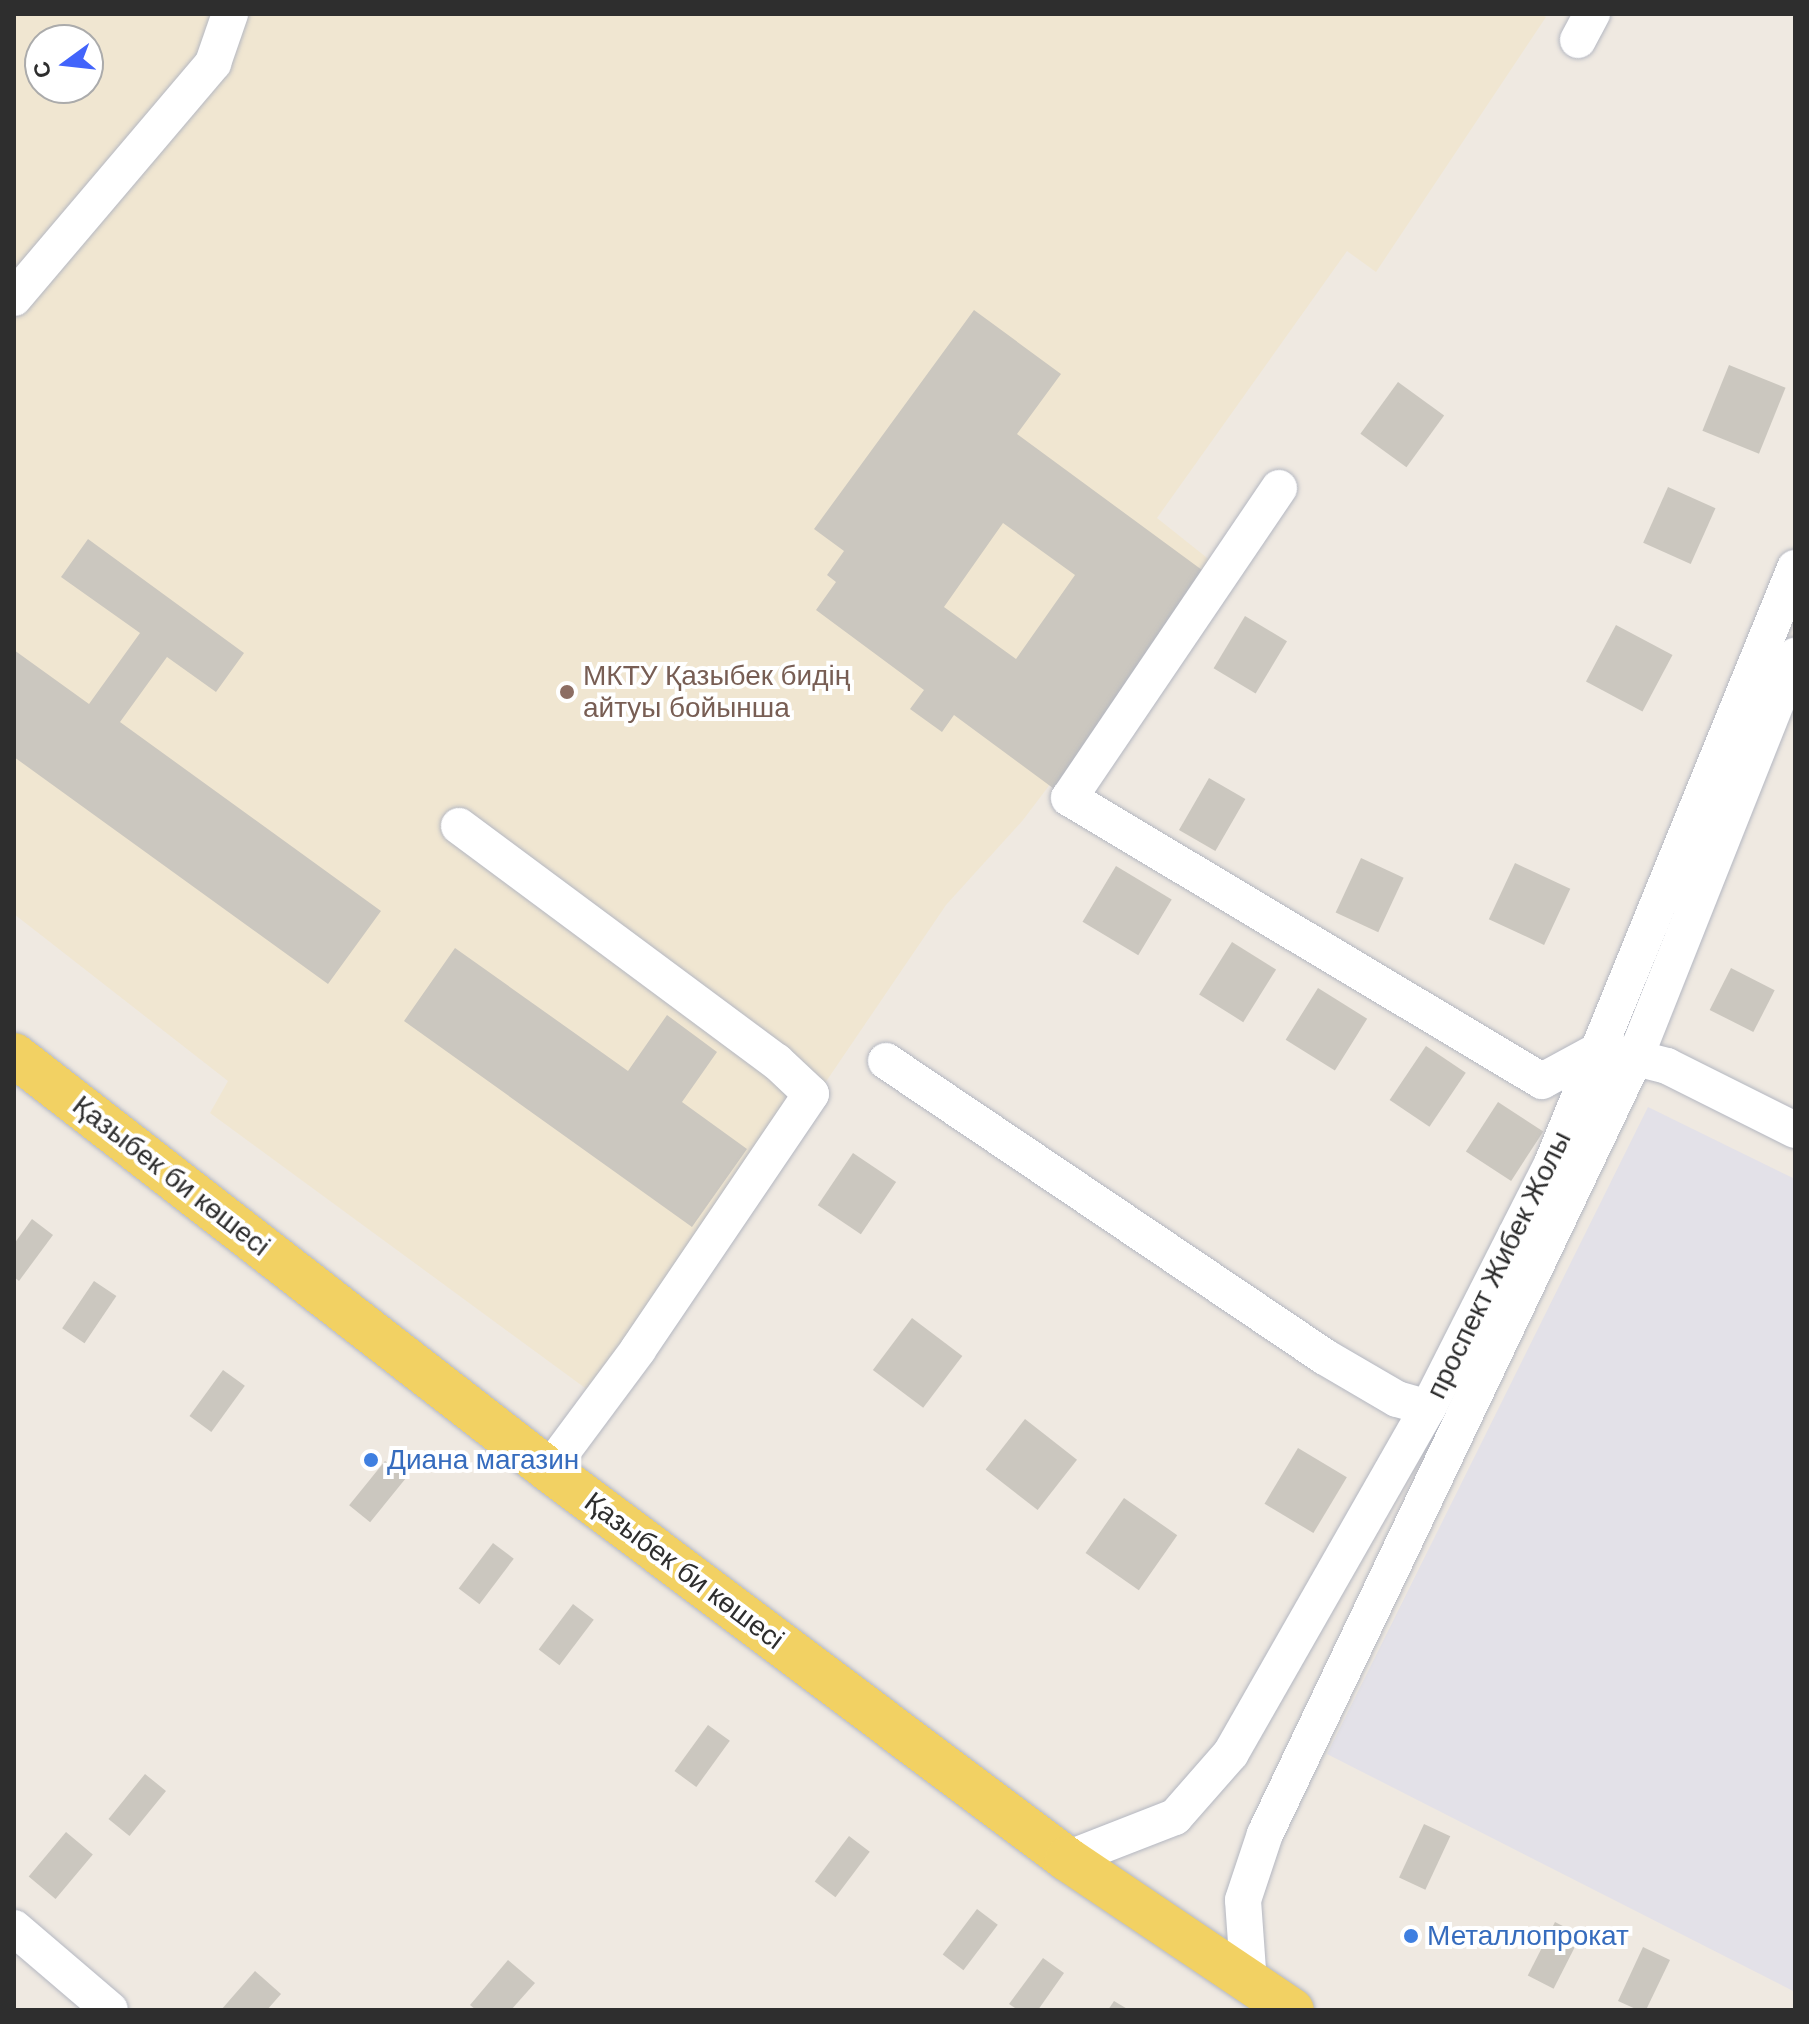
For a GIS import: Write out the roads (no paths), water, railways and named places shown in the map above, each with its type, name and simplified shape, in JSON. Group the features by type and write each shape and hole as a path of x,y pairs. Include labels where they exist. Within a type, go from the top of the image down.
{"main road":[{"name":"Қазыбек би көшесі","path":"14,1055 549,1470 1067,1859 1292,2010"}],"street":[{"path":"14,298 213,63 230,14"},
{"path":"1279,488 1069,798 1542,1081 1618,1054 1667,1066 1795,1130"},
{"name":"проспект Жибек Жолы","path":"1067,1859 1175,1817 1231,1753 1428,1408 1551,1166 1618,1054 1795,568"},
{"name":"проспект Жибек Жолы","path":"1249,1984 1243,1900 1265,1834 1795,656"},
{"path":"459,826 776,1061 811,1094 638,1350 549,1470"},
{"path":"886,1061 1325,1357 1397,1399 1428,1408"},
{"path":"14,1928 110,2010"}],"place":[{"name":"МКТУ Қазыбек бидің айтуы бойынша","path":"567,692"},
{"name":"Диана магазин","path":"371,1460"},
{"name":"Металлопрокат","path":"1411,1936"}]}
